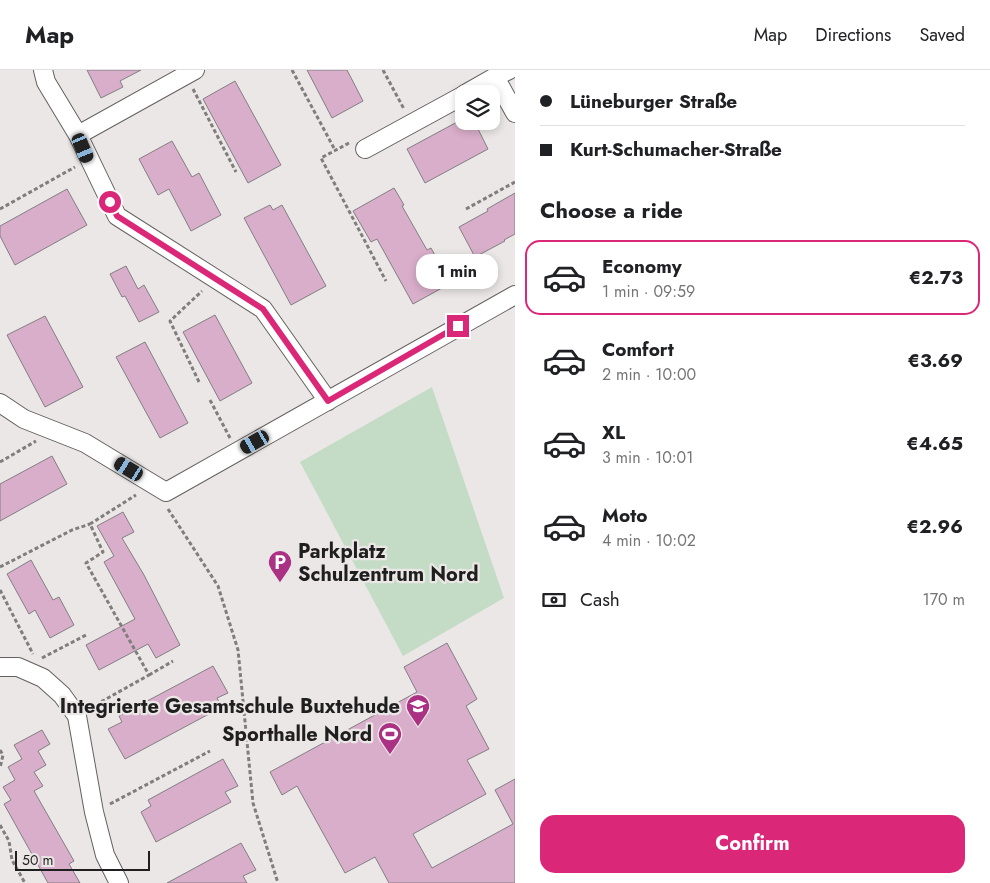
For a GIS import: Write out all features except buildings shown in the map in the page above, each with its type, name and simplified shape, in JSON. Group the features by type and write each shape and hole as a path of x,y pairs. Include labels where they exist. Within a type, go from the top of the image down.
{"street":[{"path":"43,70 46,82 78,135 117,216 263,309 328,401"},
{"path":"78,135 190,73"},
{"path":"481,85 502,74 515,113"},
{"path":"365,149 455,99"},
{"path":"0,403 24,419 85,443 166,492 515,295"},
{"path":"0,667 18,666 43,678 62,695 77,716 94,812 105,855 119,883"}],"path":[{"path":"292,70 335,150"},
{"path":"383,70 412,123"},
{"path":"190,73 236,172"},
{"path":"365,149 348,142 321,158 386,281"},
{"path":"0,209 89,160"},
{"path":"466,209 515,182"},
{"path":"200,382 170,321 215,279"},
{"path":"210,400 238,452"},
{"path":"0,462 54,431"},
{"path":"0,567 72,530 90,524 147,488 150,482"},
{"path":"166,492 166,507 218,586 238,650 254,803 278,883"},
{"path":"90,524 103,552 86,563 149,675"},
{"path":"0,590 43,678"},
{"path":"36,661 88,634"},
{"path":"77,716 173,661"},
{"path":"0,750 3,754 0,768"},
{"path":"94,812 210,751"},
{"path":"0,825 9,841 12,860 25,883"}],"green space":[{"path":"432,387 504,598 403,656 300,462"}],"place":[{"name":"Parkplatz Schulzentrum Nord","path":"280,583"},
{"name":"Integrierte Gesamtschule Buxtehude","path":"418,727"},
{"name":"Sporthalle Nord","path":"390,755"}],"route":[{"path":"110,202 117,216 263,309 328,401 458,326"}]}
